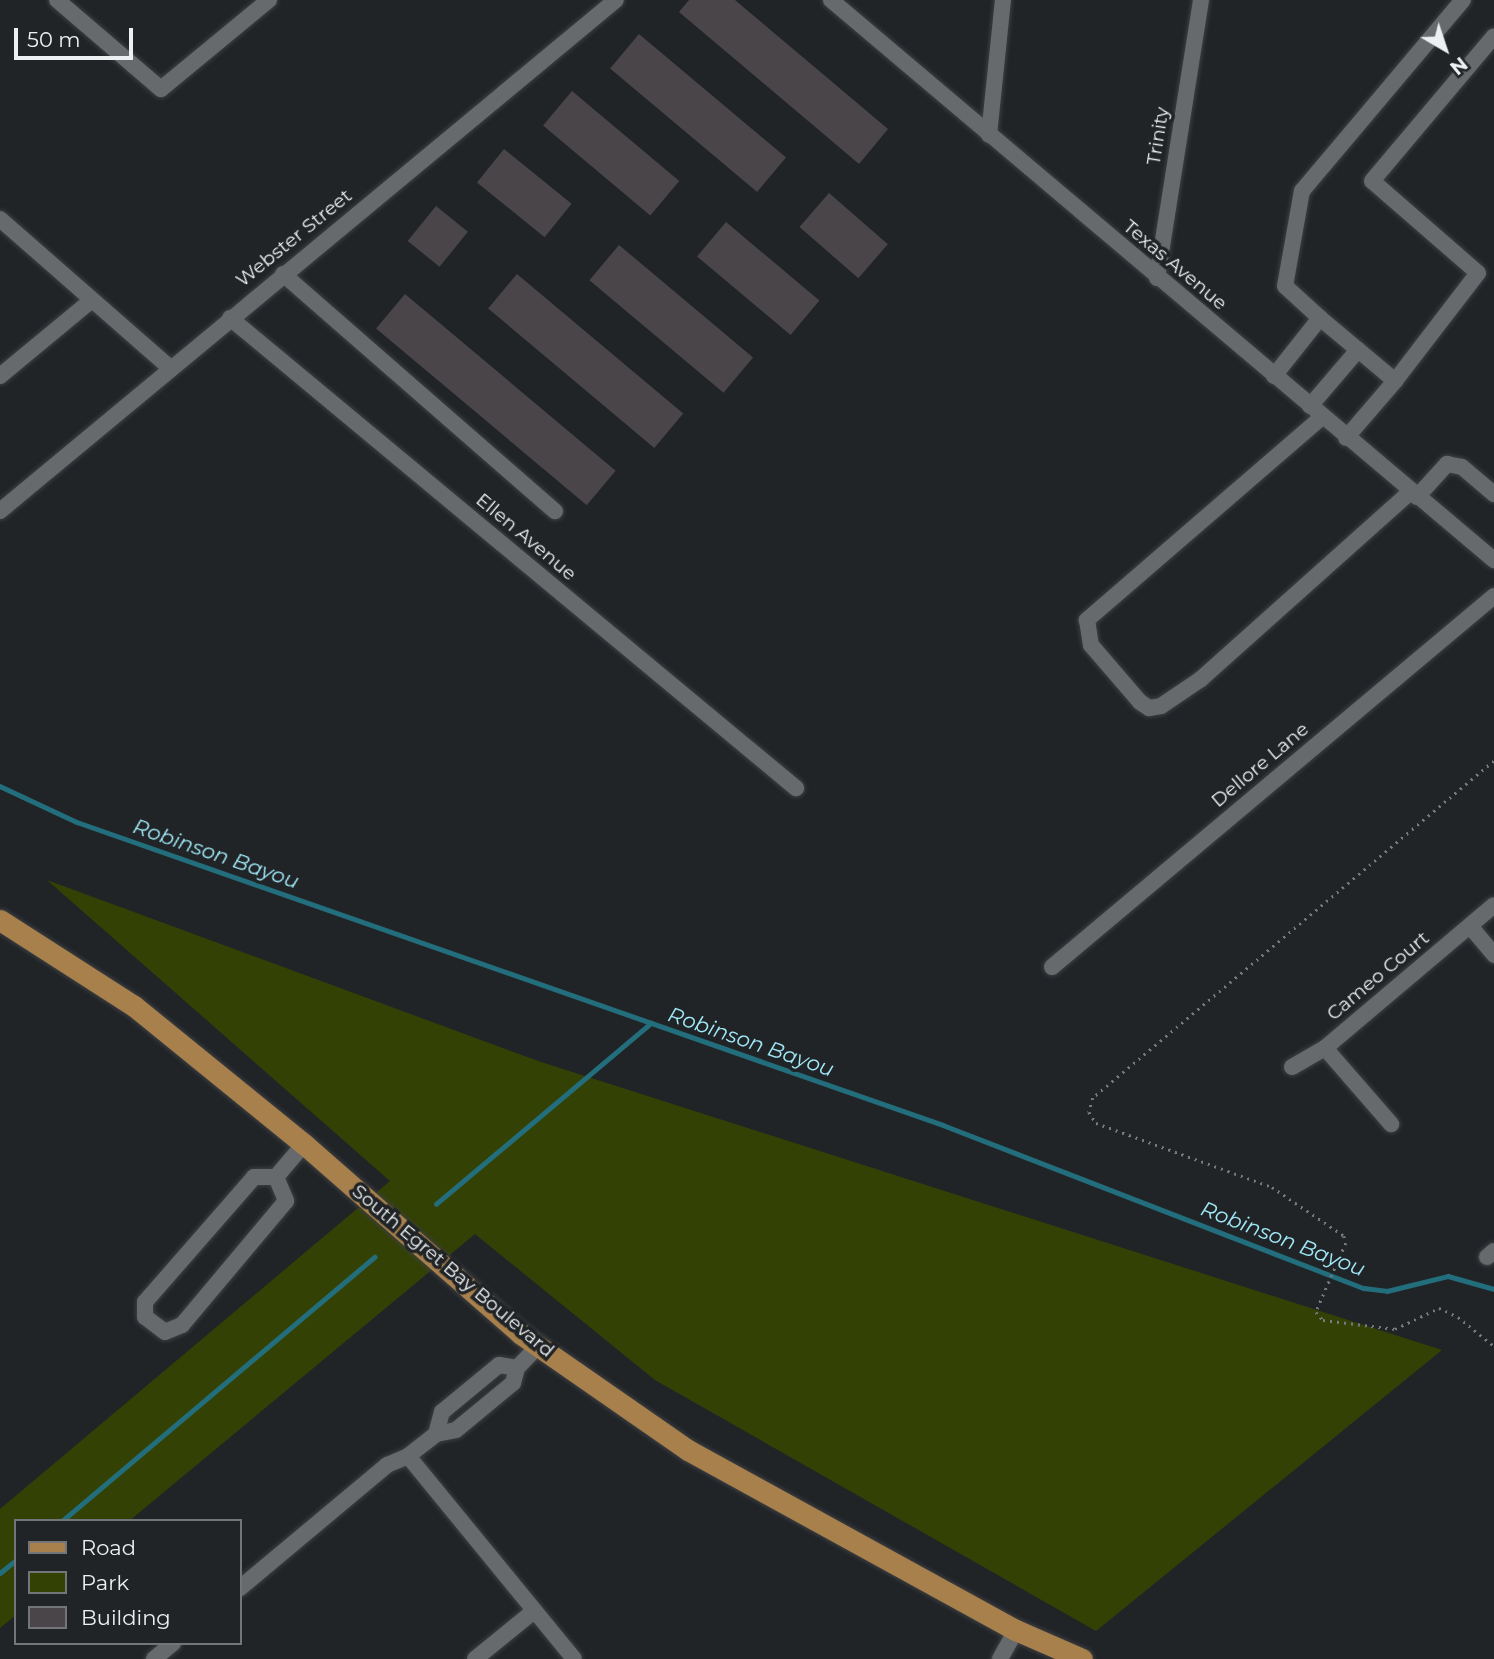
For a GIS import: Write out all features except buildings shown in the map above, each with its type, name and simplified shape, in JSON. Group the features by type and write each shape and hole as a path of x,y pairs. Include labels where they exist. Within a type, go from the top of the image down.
{"main road":[{"name":"South Egret Bay Boulevard","path":"0,920 134,1006 304,1144 538,1346 688,1450 1072,1658"}],"street":[{"path":"57,0 161,89 269,0"},
{"name":"Webster Street","path":"0,511 616,0"},
{"name":"Texas Avenue","path":"831,0 1346,438 1494,560"},
{"path":"989,135 1003,0"},
{"name":"Trinity","path":"1157,278 1201,0"},
{"path":"1395,381 1285,286 1302,191 1463,0"},
{"path":"1346,438 1395,381 1478,273 1372,181 1494,36"},
{"path":"0,219 170,368"},
{"path":"283,274 555,511"},
{"path":"0,376 92,300"},
{"name":"Ellen Avenue","path":"230,318 796,788"},
{"path":"1274,376 1320,318"},
{"path":"1358,351 1316,411 1087,620 1091,645 1140,702 1149,708 1161,706 1201,679 1447,464 1462,467 1494,494"},
{"name":"Dellore Lane","path":"1052,967 1494,596"},
{"name":"Cameo Court","path":"1391,1124 1325,1048 1494,905"},
{"path":"1470,926 1494,955"},
{"path":"1292,1067 1325,1048"},
{"path":"276,1177 286,1201 181,1325 165,1332 145,1317 145,1302 254,1177 276,1177 304,1144"},
{"path":"242,1586 387,1465 408,1456 436,1434 456,1430 513,1383 517,1368 538,1346"},
{"path":"436,1434 442,1412 499,1365 517,1368"},
{"path":"408,1456 574,1659"},
{"path":"475,1659 534,1611"},
{"path":"1000,1659 1016,1630"},
{"path":"154,1659 171,1645"}],"path":[{"path":"1494,761 1093,1098 1089,1112 1096,1123 1272,1186 1343,1236 1344,1245 1316,1312 1323,1320 1395,1329 1439,1308 1458,1317 1494,1346"}],"green space":[{"path":"47,880 538,1061 1442,1350 1096,1631 655,1380 475,1234 131,1519 14,1519 14,1617 0,1628 0,1509 390,1181"}],"waterway":[{"name":"Robinson Bayou","path":"0,786 77,822 943,1125 1364,1288 1387,1291 1448,1276 1494,1289"},
{"path":"436,1204 651,1023"},
{"path":"64,1519 374,1257"},
{"path":"0,1573 14,1562"}]}
